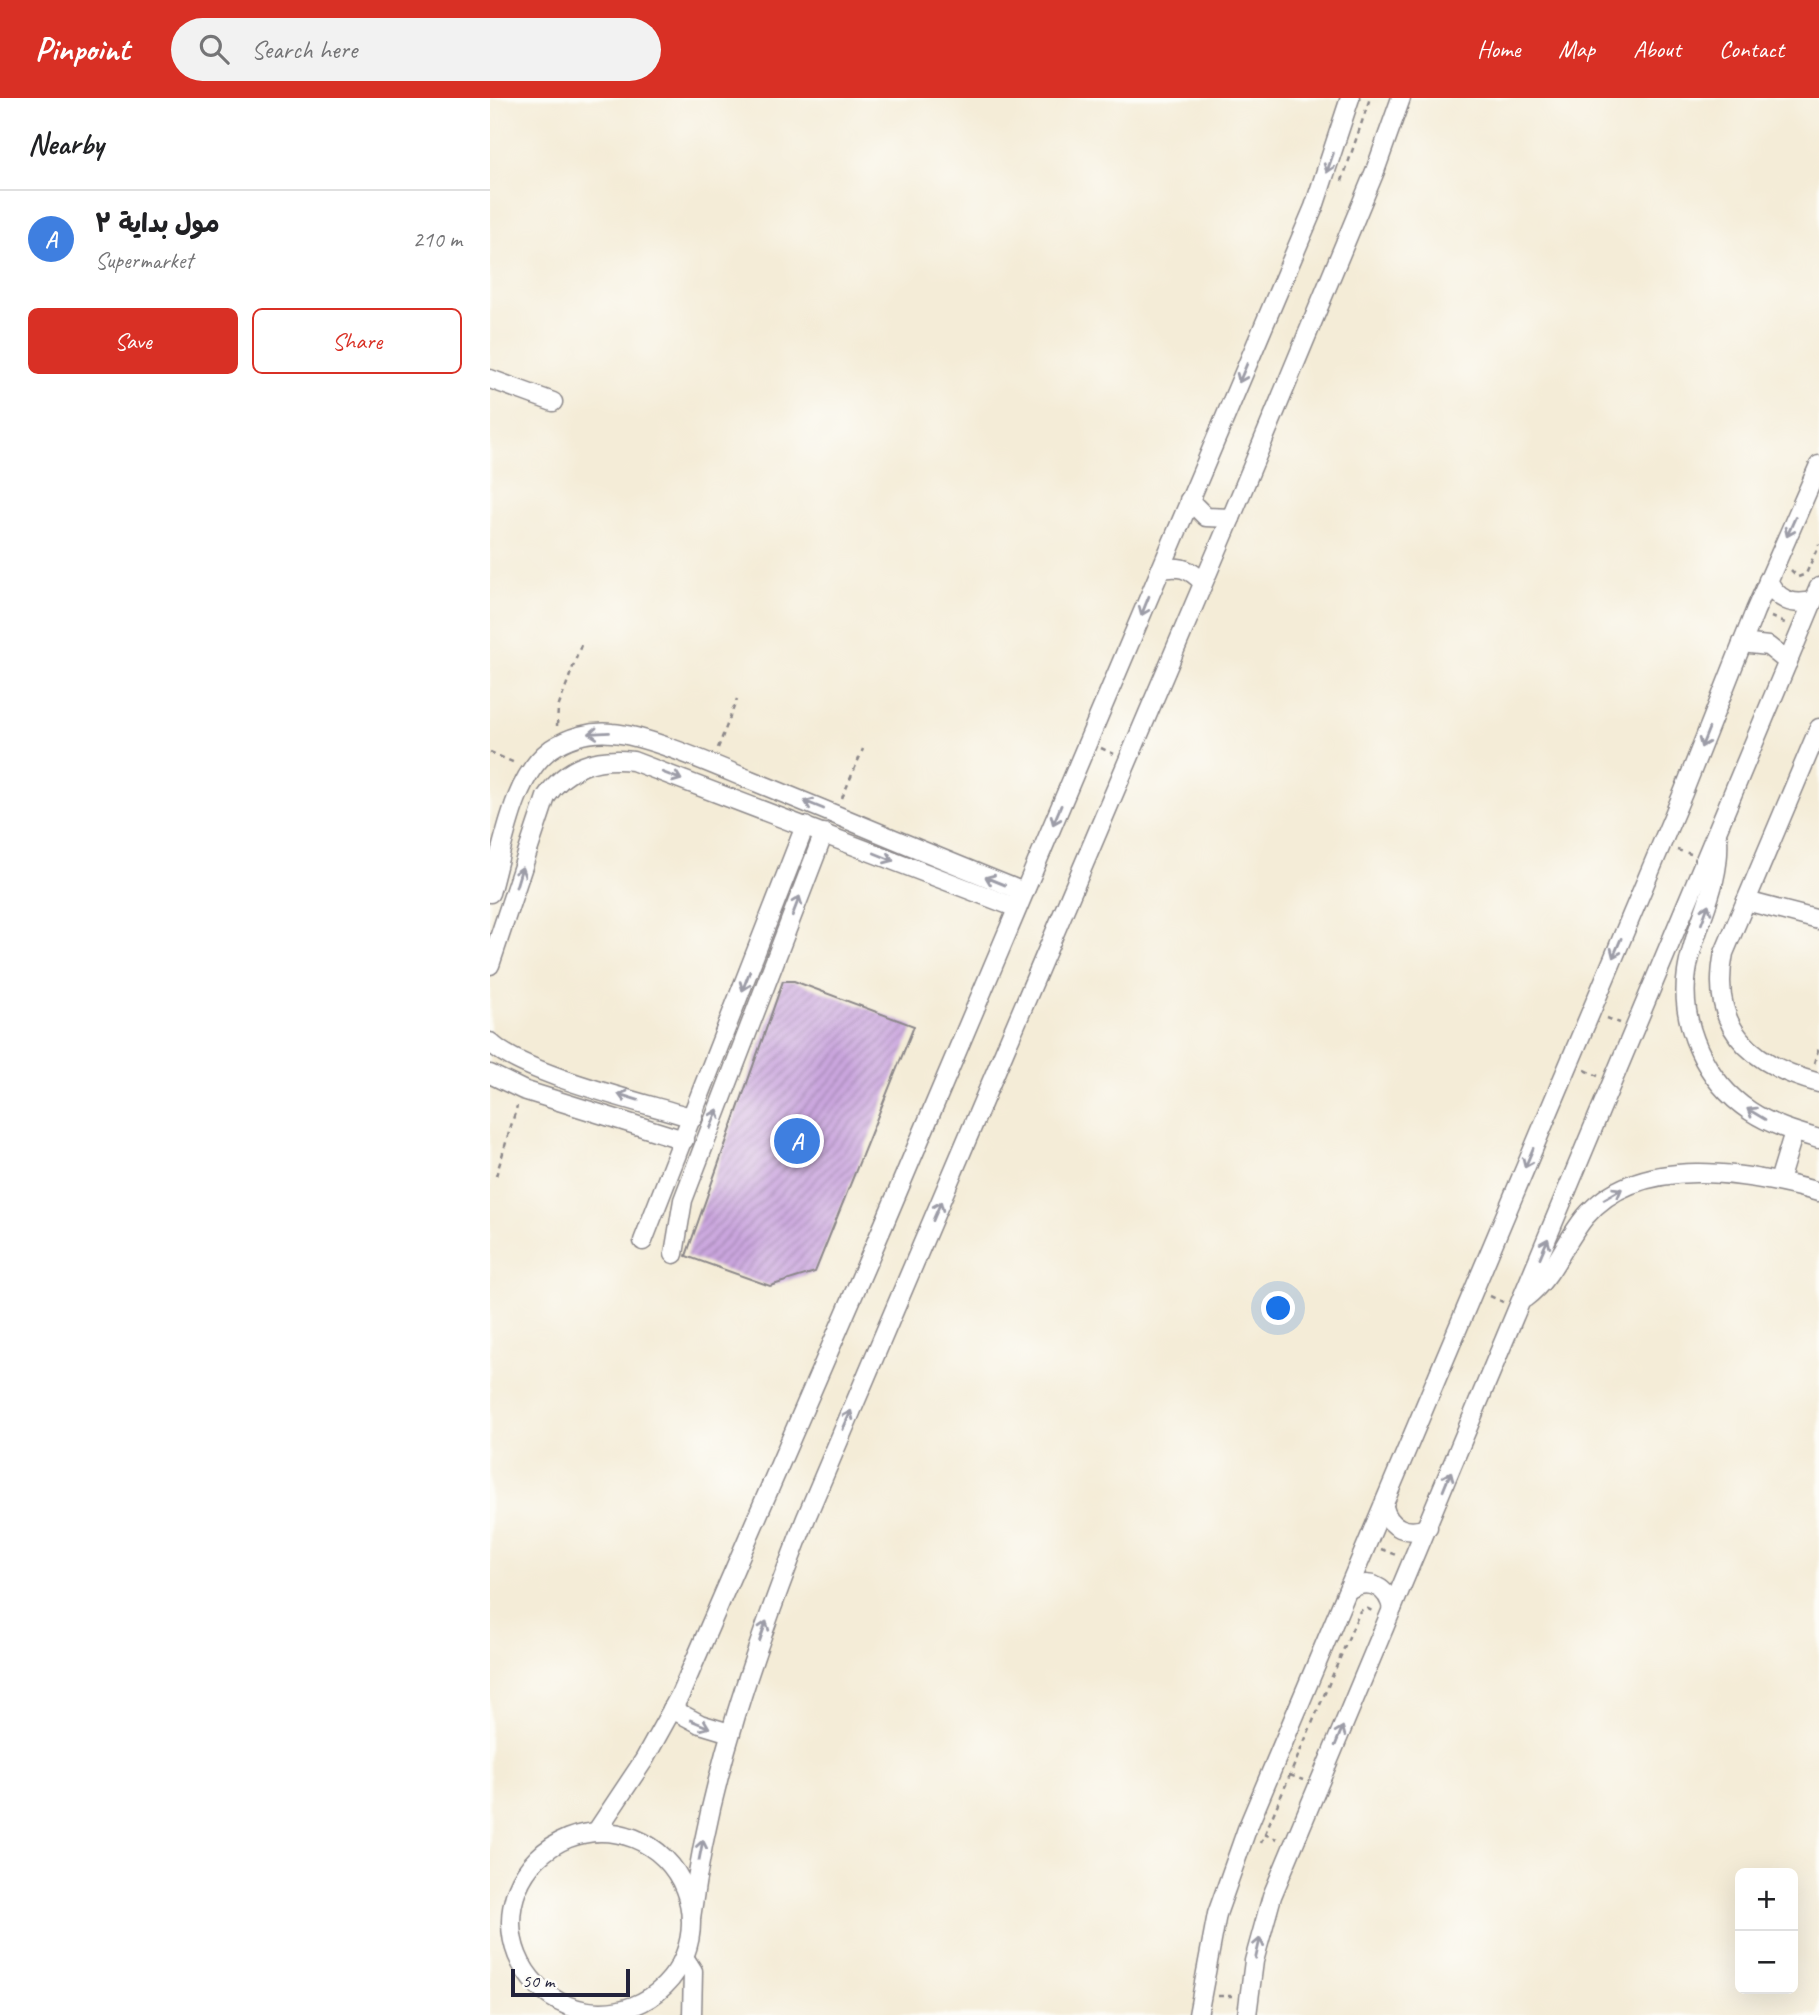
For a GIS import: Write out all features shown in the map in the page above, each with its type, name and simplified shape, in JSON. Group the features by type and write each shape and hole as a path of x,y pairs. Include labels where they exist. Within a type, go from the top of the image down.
{"street":[{"path":"596,1832 629,1784 673,1709 879,1236 1314,207 1350,98"},
{"path":"691,1918 685,1890 671,1865 650,1846 624,1835 596,1832 574,1836 553,1846 533,1863 518,1885 511,1910 512,1936 520,1961 535,1984 555,1999 579,2009 604,2012 629,2007 652,1996 671,1979 684,1958 691,1918 703,1842 730,1733 765,1625 806,1518 1231,518 1375,172 1401,98"},
{"path":"490,379 553,402"},
{"path":"1198,2015 1217,1914 1247,1829 1282,1771 1350,1589 1569,1062 1598,1015 1661,845 1742,643 1819,465"},
{"path":"1189,500 1206,517 1231,518"},
{"path":"1160,570 1169,567 1188,570 1202,582"},
{"path":"1768,580 1776,594 1790,602 1816,594"},
{"path":"1242,2003 1265,1919 1294,1843 1520,1305 1605,1079 1627,1026 1706,859 1816,594"},
{"path":"1742,643 1768,646 1788,662"},
{"path":"1819,728 1724,953 1719,977 1721,1001 1729,1024 1743,1044 1761,1060 1782,1071 1819,1083"},
{"path":"490,893 517,801 531,769 552,748 565,741 589,733 614,733 712,764 835,814 937,857 1020,900"},
{"path":"490,965 539,810 555,784 578,766 614,759 633,761 932,876 1020,900"},
{"path":"643,1241 805,826"},
{"path":"1717,831 1718,872 1687,971 1687,1013 1693,1036 1715,1077 1749,1111 1794,1132 1819,1139"},
{"path":"674,1254 683,1200 824,834"},
{"path":"932,876 937,857"},
{"path":"1746,901 1819,920"},
{"path":"490,908 508,913"},
{"path":"490,1042 502,1054 532,1068 693,1118"},
{"path":"490,1074 523,1090 684,1140"},
{"path":"1779,1181 1794,1132"},
{"path":"1520,1305 1551,1273 1586,1217 1607,1196 1620,1189 1658,1178 1697,1173 1736,1174 1779,1181 1819,1192"},
{"path":"671,1175 690,1182"},
{"path":"1384,1507 1388,1518 1398,1527 1410,1531 1428,1527"},
{"path":"1350,1589 1368,1584 1380,1588 1388,1597 1392,1609"},
{"path":"673,1709 700,1724 730,1733"},
{"path":"684,1958 693,1971 692,2015"}],"path":[{"path":"1792,566 1794,576 1806,574 1819,544"},
{"path":"1755,611 1801,630"},
{"path":"565,741 555,719 581,645"},
{"path":"712,764 737,699"},
{"path":"1089,742 1126,760"},
{"path":"835,814 863,748"},
{"path":"490,752 531,769"},
{"path":"1661,845 1706,859"},
{"path":"1598,1015 1611,1006"},
{"path":"1624,1011 1627,1026"},
{"path":"1598,1015 1627,1026"},
{"path":"1615,1034 1627,1026"},
{"path":"1569,1062 1605,1079"},
{"path":"1601,1065 1605,1079"},
{"path":"496,1176 523,1090"},
{"path":"1475,1289 1520,1305"},
{"path":"1369,1544 1413,1562"},
{"path":"1260,1847 1282,1771 1360,1611 1369,1609 1372,1618"},
{"path":"1282,1771 1318,1787"},
{"path":"1247,1829 1294,1843"},
{"path":"1233,1984 1242,2003"},
{"path":"1200,1996 1242,2003"},
{"path":"1230,2006 1242,2003"}],"building":[{"path":"783,981 794,981 914,1026 815,1272 770,1286 686,1256"}],"place":[{"name":"مول بداية ۲","path":"797,1141"}]}
